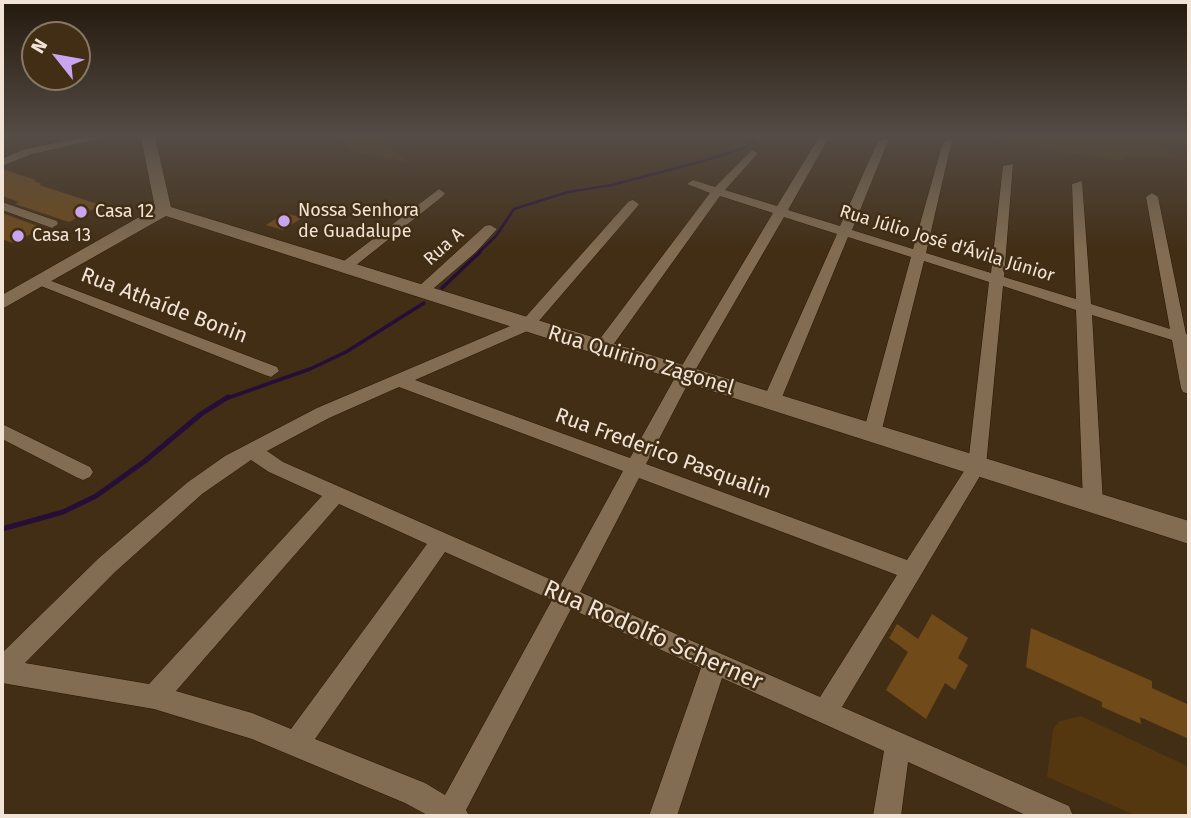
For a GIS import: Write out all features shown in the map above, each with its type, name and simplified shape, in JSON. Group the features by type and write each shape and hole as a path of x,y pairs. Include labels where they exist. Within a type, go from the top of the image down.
{"street":[{"path":"2,303 164,211 156,175"},
{"path":"601,348 732,175"},
{"path":"2,670 154,697 252,726 415,793 452,814 685,374 802,175"},
{"path":"771,402 868,175"},
{"path":"872,433 939,175"},
{"path":"825,712 977,467 1008,175"},
{"name":"Rua Júlio José d'Ávila Júnior","path":"693,184 1184,338"},
{"path":"1078,184 1093,503"},
{"path":"345,267 439,193"},
{"path":"1152,197 1184,338 1189,388"},
{"path":"2,670 44,624 209,477 251,450 311,419 527,325 633,204"},
{"path":"2,206 52,223"},
{"name":"Rua Quirino Zagonel","path":"164,211 1189,533"},
{"name":"Rua A","path":"422,292 471,250 490,229"},
{"name":"Rua Athaíde Bonin","path":"41,281 271,371"},
{"name":"Rua Frederico Pasqualin","path":"398,380 912,571"},
{"path":"2,430 83,472"},
{"name":"Rua Rodolfo Scherner","path":"251,450 276,467 1059,816"},
{"path":"154,697 336,494"},
{"path":"297,743 441,541"},
{"path":"663,816 715,663"},
{"path":"887,816 898,744"}],"shaded area":[{"path":"1081,716 1189,767 1189,816 1137,816 1047,777 1053,729 1060,721"}],"building":[{"path":"2,175 21,175 42,184 39,185 101,205 69,222 15,204 19,202 2,196"},
{"path":"2,213 43,228 13,243 2,239"},
{"name":"Nossa Senhora de Guadalupe","path":"285,213 302,218 283,230 266,225"},
{"path":"932,614 968,638 958,658 968,665 955,690 945,683 926,719 886,690 908,652 889,638 897,624 918,639"},
{"path":"1031,628 1152,681 1152,688 1189,705 1189,739 1140,717 1141,724 1102,707 1102,702 1026,667"}],"waterway":[{"path":"478,253 496,236 514,209 568,192 649,175"},
{"path":"442,288 480,252"},
{"path":"225,399 310,369 346,352 424,303"},
{"path":"2,529 63,512 96,496 145,461 201,414 228,397"}],"place":[{"name":"Casa 12","path":"81,212"},
{"name":"Nossa Senhora de Guadalupe","path":"284,221"},
{"name":"Casa 13","path":"18,236"}]}
